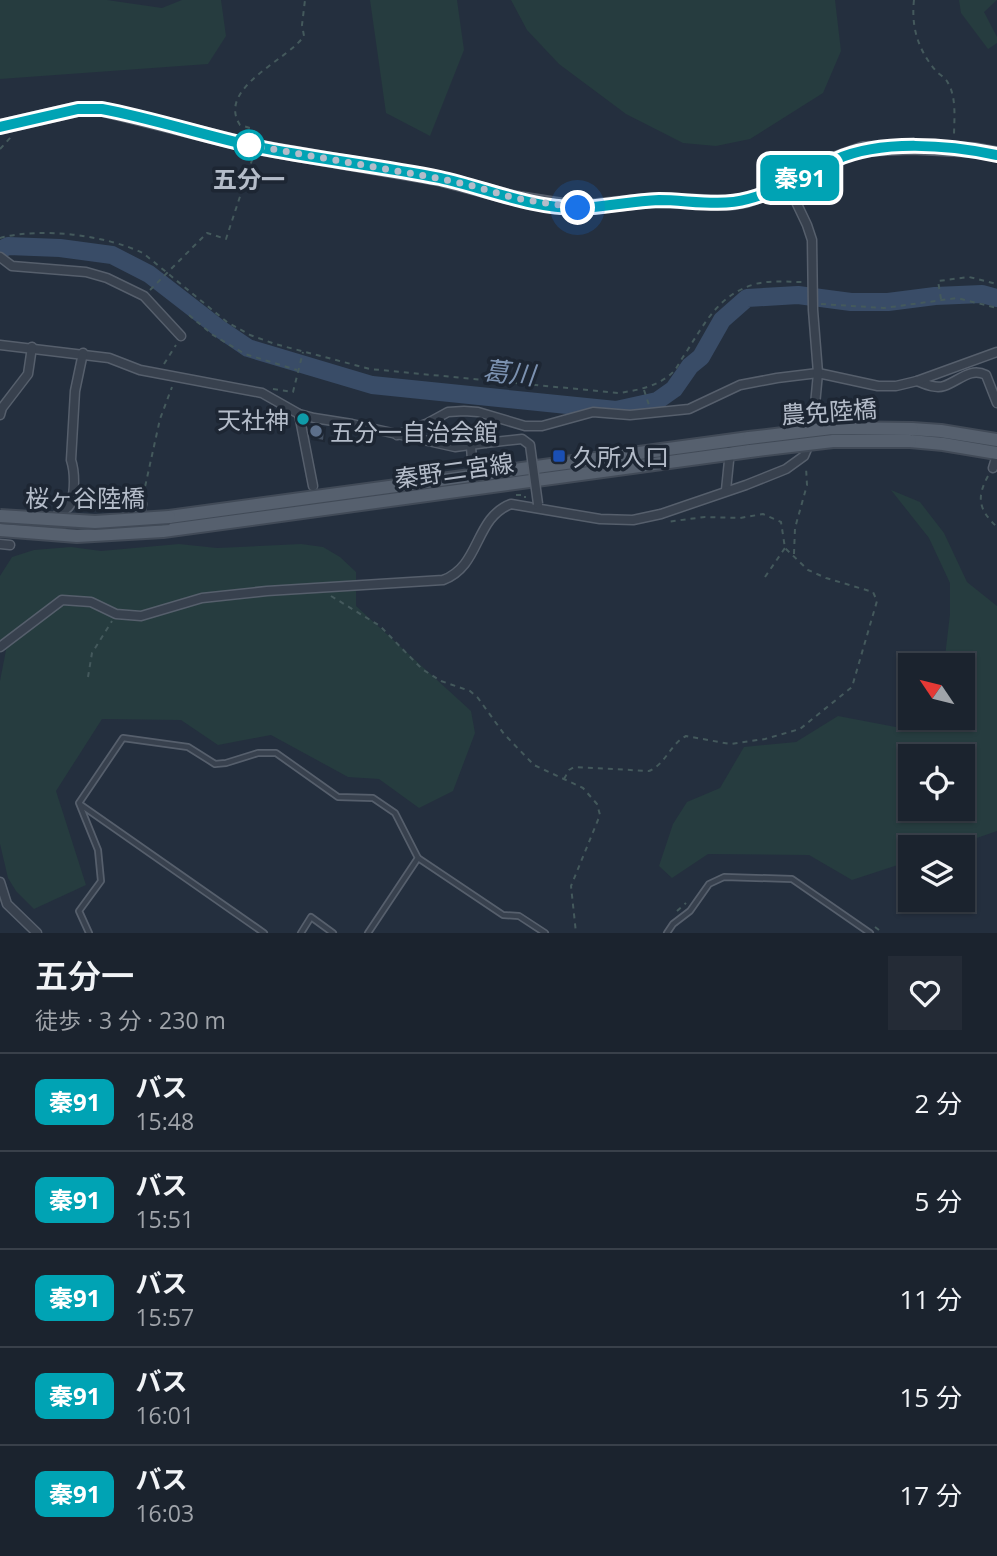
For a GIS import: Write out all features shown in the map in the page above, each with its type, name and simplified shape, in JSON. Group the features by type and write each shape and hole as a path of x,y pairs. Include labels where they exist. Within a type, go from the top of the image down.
{"main road":[{"path":"911,435 941,431 997,440"},
{"path":"911,435 997,454"},
{"name":"農免陸橋","path":"750,445 911,435"},
{"name":"秦野二宮線","path":"169,517 473,476 750,445"},
{"name":"秦野二宮線","path":"163,531 730,447"},
{"name":"桜ヶ谷陸橋","path":"0,516 95,522 169,517"},
{"name":"桜ヶ谷陸橋","path":"0,530 77,536 163,531"}],"street":[{"path":"0,127 78,109 102,109 256,146 437,178 514,198 578,208 654,200 729,203 747,200 788,185 835,159 863,149 912,147 997,155"},
{"path":"0,647 62,600 91,602 116,614 141,616 202,598 267,591 443,580 455,575 465,566 490,519 500,508 511,504 538,506 600,519 633,520 662,514 786,469 804,456 812,437 818,373 812,240 788,185"},
{"path":"0,259 12,266 86,272 107,278 144,296 181,336"},
{"path":"0,345 109,358 140,370 262,393 299,414 455,447 522,439 530,445 538,506"},
{"path":"0,415 2,408 28,374 32,347"},
{"path":"397,435 448,412 478,412 525,426 542,426 593,412 630,415 689,409 740,384 776,377 818,373 878,386 896,386 997,352"},
{"path":"83,353 75,391 71,460 74,469 72,502 57,518 73,528 138,527 142,504"},
{"path":"917,381 932,387 942,387 973,372 980,372 986,375 997,404"},
{"path":"299,414 313,486"},
{"path":"471,446 473,476"},
{"path":"726,490 730,447"},
{"path":"993,468 997,454"},
{"path":"0,544 10,545"},
{"path":"0,882 7,904 37,933"}],"lane":[{"path":"79,803 122,738 188,747 215,764 258,753 276,754 338,797 373,798 395,813 418,858 503,915 519,916 545,933"},
{"path":"79,803 98,850 101,881 79,911 89,933"},
{"path":"79,803 264,933"},
{"path":"368,933 418,858"},
{"path":"667,933 673,924 690,911 709,884 724,877 792,879 870,933"},
{"path":"300,933 312,917 333,933"}],"path":[{"path":"154,286 206,233 226,239 256,146 253,129 240,125 235,118 237,102 246,85 259,72 296,47 304,36 302,25 305,0"},
{"path":"914,0 913,28 916,40 934,69 948,82 954,105 954,149"},
{"path":"0,238 33,232 97,239 129,247 143,253 238,329 262,340 303,352 380,370 619,393 643,390 674,371 707,317 720,302 732,294 755,284 770,282 814,284"},
{"path":"941,299 938,281 969,277 997,284"},
{"path":"813,303 884,307 941,299 967,299 997,308"},
{"path":"189,315 213,335 244,354 297,370 303,352"},
{"path":"158,374 181,336"},
{"path":"144,493 160,419 175,377"},
{"path":"643,390 652,412"},
{"path":"794,555 795,528 807,485 804,456"},
{"path":"993,468 980,493 987,518 997,527"},
{"path":"666,522 764,514 781,522 785,548 765,577"},
{"path":"564,779 574,767 649,771 657,768 680,739 686,736 730,744 783,735 800,729 852,687 877,601 876,596 869,589 826,578 808,570 785,548"},
{"path":"318,589 380,626 422,669 440,681 470,691 534,765 583,788 591,795 600,815 571,886 576,933"},
{"path":"88,677 92,653 112,621"},
{"path":"677,911 692,897"},
{"path":"873,926 883,933"}],"green space":[{"path":"0,0 107,0 162,8 182,0 221,0 226,36 208,64 0,79"},
{"path":"370,0 457,0 464,50 430,136 386,113"},
{"path":"511,0 835,0 841,51 823,93 750,139 716,146 683,143 626,114 559,64 527,30"},
{"path":"959,0 997,0 984,12 997,37 997,43 988,49 961,13"},
{"path":"891,490 920,502 944,533 967,582 997,606 997,831 975,839 975,835 898,835 898,865 852,880 809,855 708,854 672,878 659,866 673,824 687,802 720,788 744,747 796,742 838,716 898,727 898,730 975,730 975,653 945,653 950,583 929,538"},
{"path":"179,544 217,548 301,544 323,547 340,557 356,572 356,606 471,711 475,733 453,791 419,808 379,779 348,777 271,735 218,745 181,720 102,719 56,791 86,885 34,909 16,891 8,878 0,844 0,681 6,650 0,648 0,576 12,557 34,550 71,547 101,551"}],"building":[{"name":"五分一自治会館","path":"308,426 325,428 324,441 312,439"}],"waterway":[{"name":"葛川","path":"0,250 8,246 60,248 112,255 149,274 248,348 372,385 616,410 657,401 674,389 690,366 701,357 722,320 747,298 798,295 851,302 888,302 982,294 997,298"}],"bus line":[{"name":"秦91","path":"0,127 78,109 102,109 256,146 437,178 547,205 578,208 654,200 729,203 747,200 788,185 835,159 863,149 912,147 974,150 997,155"}],"place":[{"name":"五分一","path":"249,145"},
{"name":"天社神","path":"303,419"},
{"name":"五分一自治会館","path":"316,431"},
{"name":"久所入口","path":"559,456"}],"route":[{"path":"249,145 437,178 514,198 578,208"}]}
